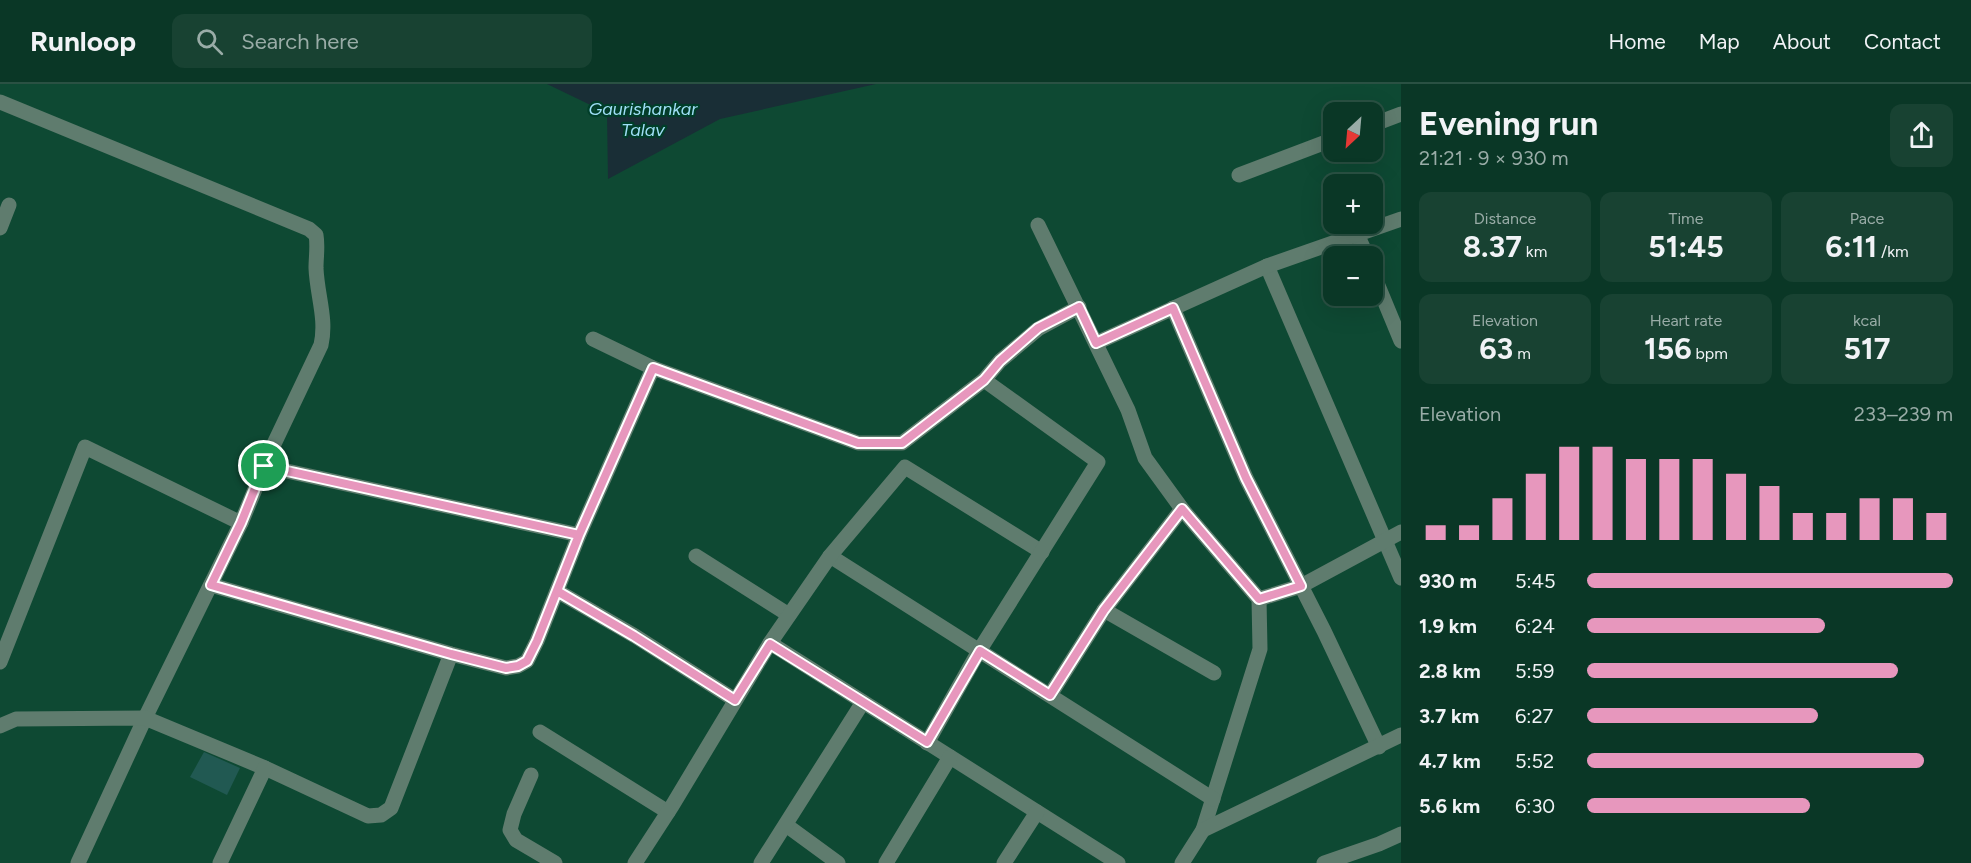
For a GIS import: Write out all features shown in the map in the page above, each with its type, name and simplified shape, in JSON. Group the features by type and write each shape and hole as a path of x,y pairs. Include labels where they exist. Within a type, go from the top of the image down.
{"street":[{"path":"0,102 309,229 316,235 319,300 324,320 321,345 264,466 241,523 145,718 78,863"},
{"path":"1383,121 1401,114"},
{"path":"1239,175 1323,143"},
{"path":"0,228 9,205"},
{"path":"1383,225 1401,219"},
{"path":"1038,225 1128,410 1145,458 1182,509 1259,599 1260,649 1203,830 1182,863"},
{"path":"1096,343 1267,266 1358,234 1363,246"},
{"path":"1267,266 1401,578"},
{"path":"1383,289 1396,311 1401,341"},
{"path":"593,339 653,368 858,443 902,443 984,380 1000,361 1038,328 1079,307"},
{"path":"1173,308 1246,478 1379,747"},
{"path":"211,585 451,654 506,668 518,666 527,661 537,641 579,535 653,368"},
{"path":"927,742 980,651 1098,462 984,380"},
{"path":"0,662 85,447 241,523"},
{"path":"264,466 579,535"},
{"path":"640,861 735,700 789,615 830,556 905,467 1042,552"},
{"path":"1050,695 1104,610 1182,509"},
{"path":"1259,599 1301,586 1401,532"},
{"path":"696,556 789,615"},
{"path":"830,556 1213,799"},
{"path":"557,591 634,636 735,700"},
{"path":"1104,610 1214,673"},
{"path":"770,644 1118,863"},
{"path":"0,726 16,719 145,718 265,768 368,816 381,815 391,807 451,654"},
{"path":"761,863 863,702"},
{"path":"540,732 668,812"},
{"path":"1203,830 1401,735"},
{"path":"886,863 950,757"},
{"path":"221,862 265,768"},
{"path":"531,775 514,814 510,830 516,840 555,863"},
{"path":"1004,863 1037,812"},
{"path":"786,825 838,863"},
{"path":"1324,863 1401,834"}],"water":[{"name":"Gaurishankar Talav","path":"547,84 876,84 720,119 608,179 607,113"}],"building":[{"path":"204,752 240,768 227,795 190,777"}],"route":[{"path":"264,466 241,523 211,585 451,654 506,668 518,666 527,661 537,641 579,535 653,368 858,443 902,443 984,380 1000,361 1038,328 1079,307 1096,343 1173,308 1246,478 1301,586 1259,599 1182,509 1104,610 1050,695 980,651 927,742 770,644 735,700 634,636 557,591 579,535 264,466"}]}
